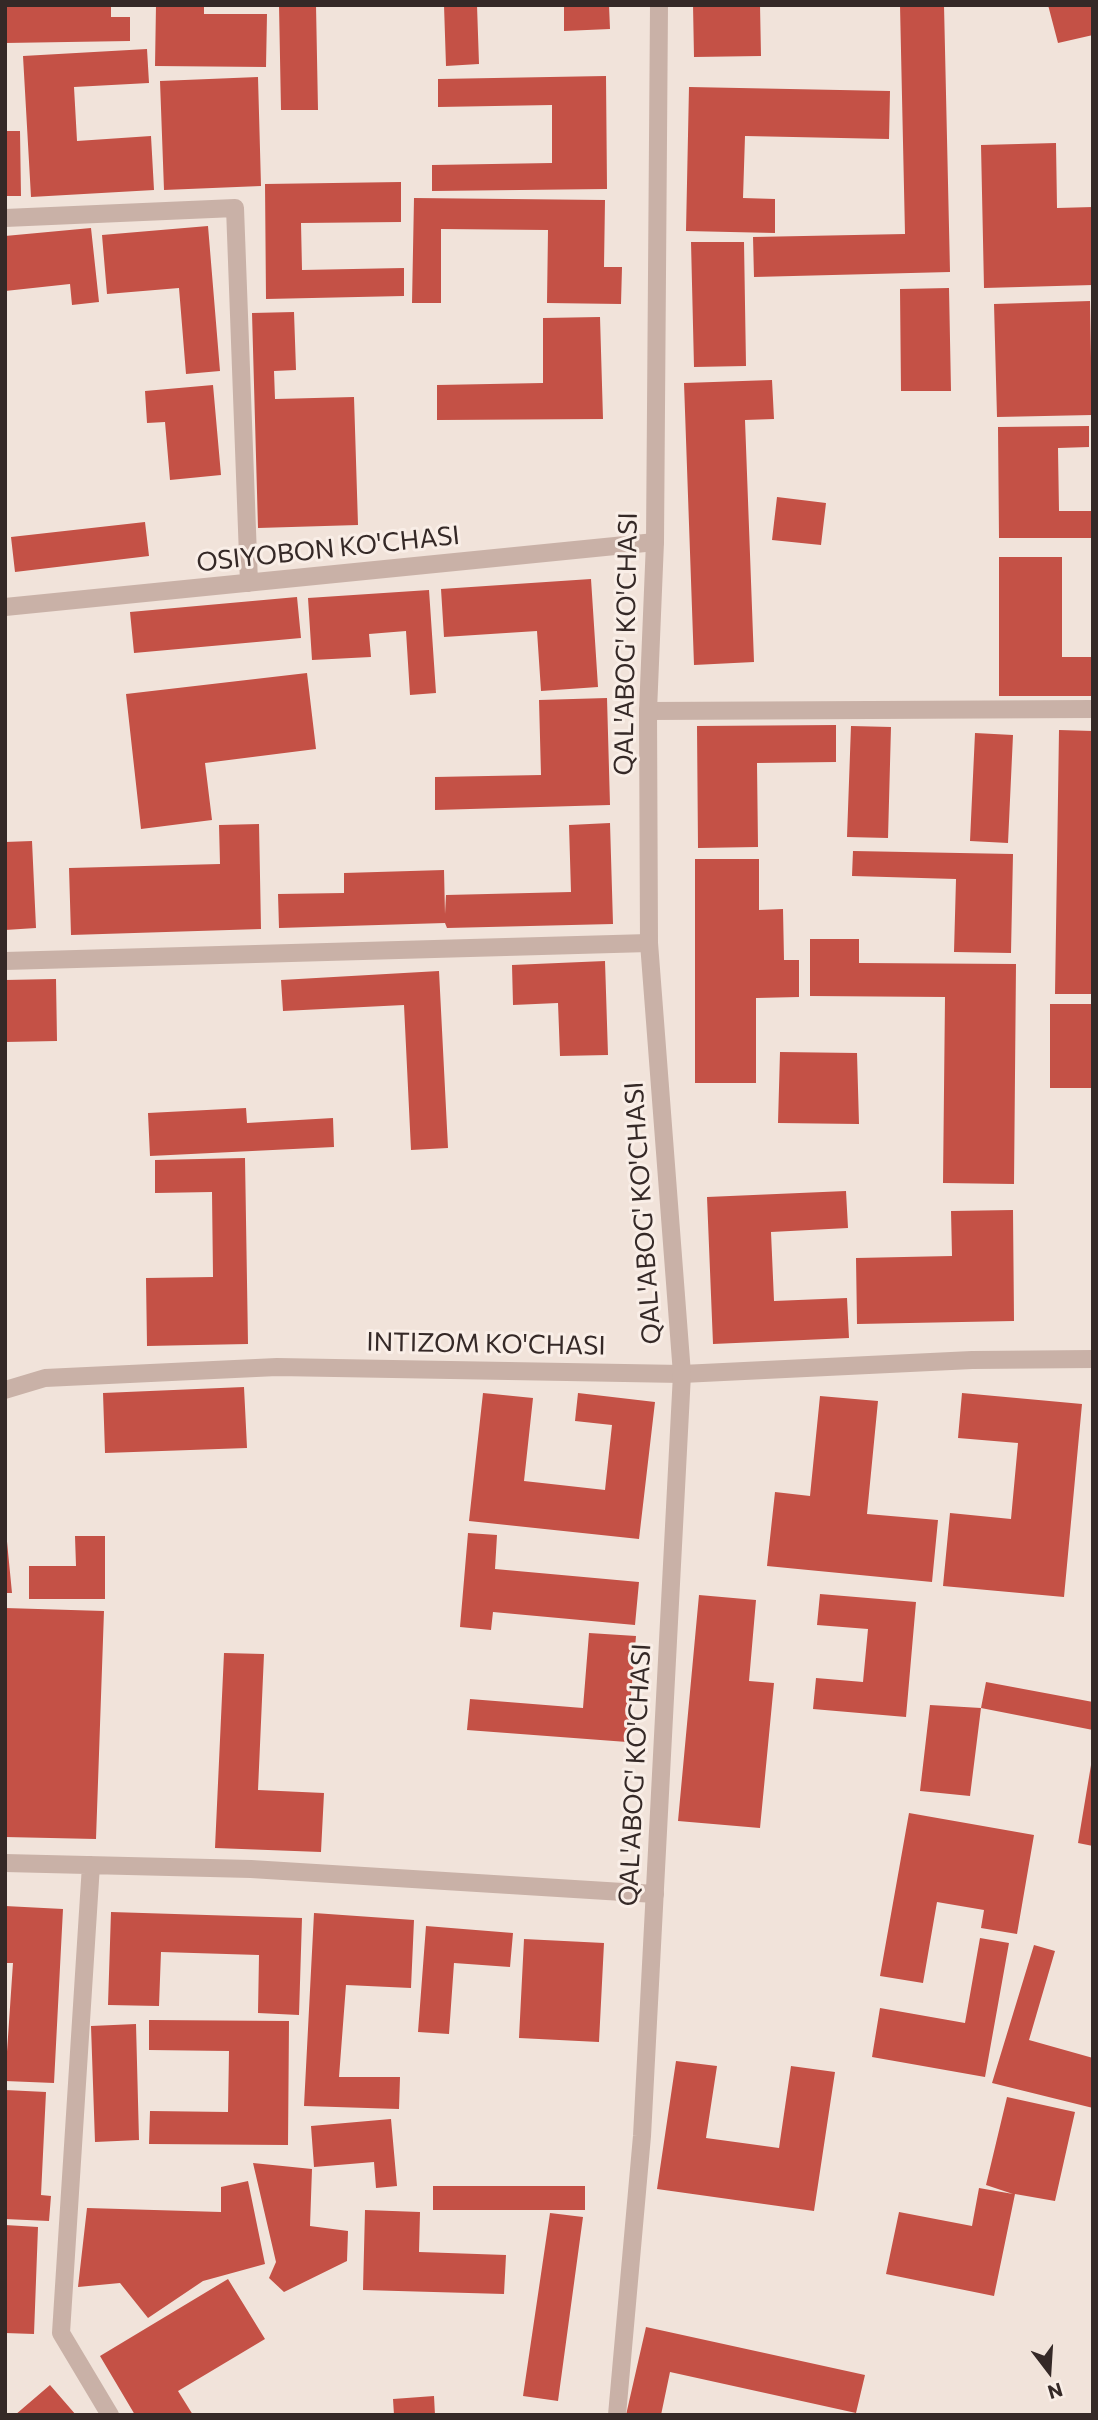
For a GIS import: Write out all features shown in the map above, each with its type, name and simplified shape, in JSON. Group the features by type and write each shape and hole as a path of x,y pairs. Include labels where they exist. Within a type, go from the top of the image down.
{"street":[{"name":"QAL'ABOG' KO'CHASI","path":"617,2415 642,2136 682,1374 649,943 648,711 655,542 659,5"},
{"path":"5,218 235,208 249,583"},
{"name":"OSIYOBON KO'CHASI","path":"5,607 655,542"},
{"path":"648,711 1093,709"},
{"path":"5,961 649,943"},
{"name":"INTIZOM KO'CHASI","path":"5,1390 45,1378 277,1367 682,1374 972,1360 1093,1359"},
{"path":"5,1863 251,1869 655,1895"},
{"path":"91,1865 61,2333 110,2415"}],"building":[{"path":"111,5 111,17 130,17 130,41 5,43 5,7"},
{"path":"156,5 204,5 204,14 267,14 266,67 155,66"},
{"path":"279,5 316,5 318,110 281,110"},
{"path":"444,5 477,5 479,64 446,66"},
{"path":"564,5 609,5 610,29 564,31"},
{"path":"693,5 760,5 761,56 694,57"},
{"path":"900,5 944,5 950,272 754,277 753,237 905,234"},
{"path":"1048,5 1093,5 1093,35 1058,43"},
{"path":"147,49 149,83 74,87 77,141 151,136 154,190 31,197 23,56"},
{"path":"606,76 607,189 432,191 432,165 552,163 552,105 438,107 438,79"},
{"path":"258,77 261,186 164,190 160,81"},
{"path":"689,87 890,91 889,139 745,136 743,198 775,199 775,233 686,231"},
{"path":"5,131 20,131 21,196 5,196"},
{"path":"1056,143 1057,208 1093,207 1093,285 984,288 981,145"},
{"path":"401,182 401,222 301,223 302,270 404,268 404,296 266,299 265,184"},
{"path":"414,198 605,200 604,267 622,267 621,304 547,303 548,230 441,229 441,303 412,303"},
{"path":"208,226 220,371 186,374 179,288 107,294 102,235"},
{"path":"91,228 99,302 72,305 70,284 5,291 5,236"},
{"path":"691,242 744,242 746,366 694,367"},
{"path":"949,288 951,391 901,391 900,289"},
{"path":"1090,301 1092,415 997,417 994,304"},
{"path":"294,312 296,370 274,371 275,399 354,397 358,525 258,528 252,313"},
{"path":"600,317 603,419 437,420 437,385 543,383 543,318"},
{"path":"772,380 774,419 745,420 754,662 694,665 684,383"},
{"path":"213,385 221,475 170,480 165,422 147,423 145,391"},
{"path":"1089,426 1089,447 1058,448 1059,511 1093,511 1093,538 999,538 998,427"},
{"path":"777,497 826,503 821,545 772,540"},
{"path":"145,522 149,556 15,572 11,537"},
{"path":"999,557 1062,557 1062,657 1093,657 1093,696 999,696"},
{"path":"591,579 598,687 541,691 537,631 444,637 441,589"},
{"path":"429,590 436,693 410,695 406,631 369,634 371,657 312,660 308,598"},
{"path":"297,597 301,638 134,653 130,612"},
{"path":"307,673 316,749 205,763 212,820 141,829 126,694"},
{"path":"607,698 610,805 435,810 435,777 541,775 539,700"},
{"path":"836,725 836,762 757,763 758,847 698,848 697,726"},
{"path":"851,726 891,727 888,838 847,837"},
{"path":"1059,730 1093,731 1093,994 1055,994"},
{"path":"975,733 1013,735 1008,843 970,841"},
{"path":"610,823 613,924 447,928 445,923 279,928 278,894 344,893 344,873 444,870 445,914 446,895 571,892 569,825"},
{"path":"259,824 261,929 71,935 69,868 220,864 219,825"},
{"path":"32,841 36,928 5,930 5,842"},
{"path":"853,851 1013,854 1011,953 954,952 956,879 852,876"},
{"path":"695,859 759,859 759,910 783,909 784,960 799,960 799,997 756,998 756,1083 695,1083"},
{"path":"810,939 859,939 859,963 1016,964 1014,1184 943,1183 945,997 810,996"},
{"path":"605,961 608,1055 560,1056 558,1003 513,1005 512,965"},
{"path":"439,971 448,1148 411,1150 404,1005 283,1011 281,980"},
{"path":"56,979 57,1041 5,1042 5,980"},
{"path":"1050,1004 1093,1004 1093,1088 1050,1088"},
{"path":"780,1052 857,1053 859,1124 778,1123"},
{"path":"246,1108 247,1123 333,1118 334,1147 150,1156 148,1113"},
{"path":"245,1158 248,1344 147,1346 146,1278 213,1277 212,1192 155,1193 155,1160"},
{"path":"846,1191 848,1228 771,1232 774,1301 847,1298 849,1338 713,1344 707,1197"},
{"path":"1013,1210 1014,1321 857,1324 856,1258 952,1256 951,1211"},
{"path":"244,1387 247,1448 105,1453 103,1393"},
{"path":"483,1393 533,1398 524,1481 605,1490 612,1425 575,1421 578,1393 655,1402 639,1539 469,1521"},
{"path":"962,1393 1082,1404 1064,1597 943,1586 950,1513 1011,1519 1018,1443 958,1438"},
{"path":"820,1396 878,1401 867,1514 938,1520 932,1582 767,1566 775,1492 810,1496"},
{"path":"5,1521 12,1593 5,1593"},
{"path":"468,1533 497,1535 495,1569 639,1582 635,1625 493,1612 491,1630 460,1627"},
{"path":"75,1536 105,1536 105,1599 29,1599 29,1566 76,1566"},
{"path":"820,1594 916,1602 906,1717 813,1709 816,1678 863,1682 868,1629 817,1625"},
{"path":"699,1595 756,1600 749,1681 774,1683 760,1828 678,1821"},
{"path":"5,1608 104,1611 96,1839 5,1837"},
{"path":"589,1633 636,1636 627,1742 467,1730 470,1699 583,1708"},
{"path":"224,1653 264,1654 258,1790 324,1793 321,1852 215,1848"},
{"path":"986,1682 1093,1702 1093,1730 981,1708"},
{"path":"930,1705 981,1708 970,1796 920,1791"},
{"path":"1091,1765 1093,1766 1093,1846 1078,1843"},
{"path":"909,1813 1034,1835 1017,1934 981,1928 984,1910 937,1902 923,1983 880,1976"},
{"path":"5,1906 63,1909 54,2083 5,2081 13,1963 5,1963"},
{"path":"111,1912 302,1918 299,2015 258,2013 259,1955 161,1952 159,2006 108,2005"},
{"path":"314,1913 414,1920 411,1988 346,1985 339,2077 400,2077 399,2109 304,2106"},
{"path":"426,1926 513,1933 510,1967 454,1963 449,2034 418,2032"},
{"path":"980,1938 1009,1943 985,2077 872,2057 880,2008 965,2023"},
{"path":"524,1939 604,1943 599,2042 519,2038"},
{"path":"1034,1945 1055,1951 1029,2040 1093,2058 1093,2108 992,2083"},
{"path":"149,2020 289,2021 288,2145 149,2144 150,2111 228,2112 229,2051 149,2050"},
{"path":"136,2024 139,2140 95,2142 91,2026"},
{"path":"676,2061 717,2066 706,2138 779,2148 791,2066 835,2072 814,2211 657,2189"},
{"path":"5,2090 46,2092 41,2195 51,2196 49,2221 5,2219"},
{"path":"1007,2097 1075,2112 1055,2201 1015,2194 994,2296 886,2274 899,2212 972,2226 979,2188 1013,2194 986,2185"},
{"path":"391,2119 397,2186 376,2188 374,2162 314,2167 311,2126"},
{"path":"253,2163 312,2169 310,2226 348,2231 347,2261 284,2292 269,2278 276,2262"},
{"path":"248,2181 265,2264 203,2281 148,2318 120,2283 78,2287 87,2208 221,2212 221,2187"},
{"path":"433,2186 585,2186 585,2210 433,2210"},
{"path":"365,2210 420,2212 419,2252 506,2255 504,2294 363,2290"},
{"path":"550,2213 583,2217 558,2401 523,2396"},
{"path":"5,2225 38,2227 34,2334 5,2333"},
{"path":"228,2279 265,2339 178,2391 193,2415 135,2415 100,2356"},
{"path":"646,2327 865,2375 856,2413 670,2372 661,2415 626,2415"},
{"path":"50,2385 76,2415 15,2415"},
{"path":"434,2396 435,2415 394,2415 393,2399"}]}
